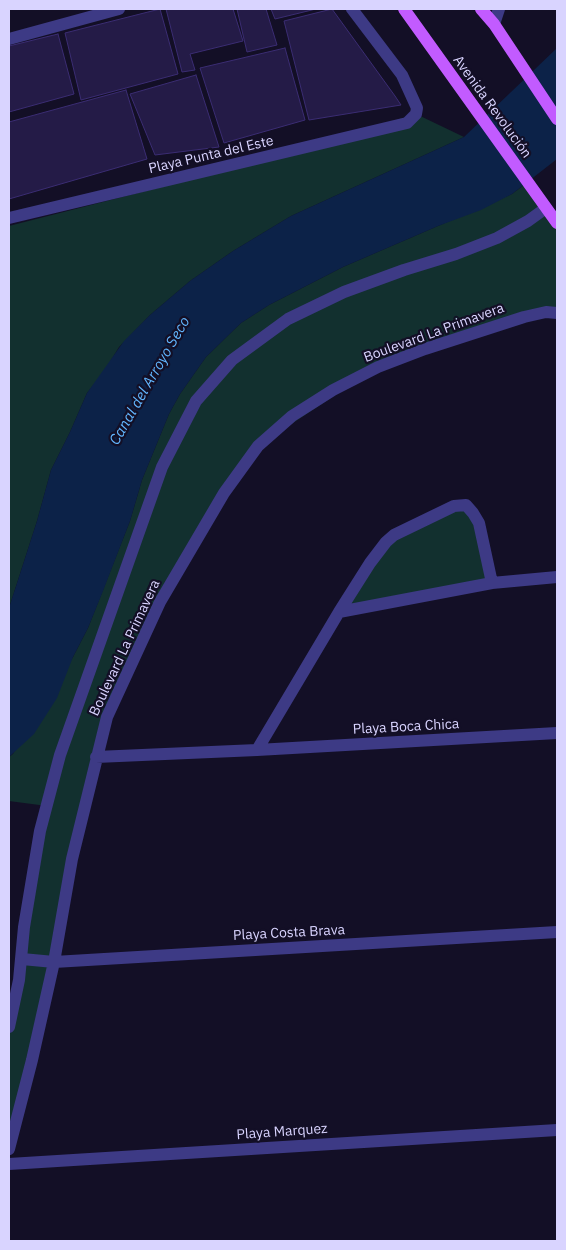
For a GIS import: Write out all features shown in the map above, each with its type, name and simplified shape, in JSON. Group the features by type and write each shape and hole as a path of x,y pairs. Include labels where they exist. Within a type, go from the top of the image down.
{"main road":[{"name":"Avenida Revolución","path":"404,9 557,223"},
{"path":"481,9 494,24 557,118"}],"street":[{"path":"9,38 119,9"},
{"name":"Playa Punta del Este","path":"9,218 394,128 407,123 416,114 417,108 402,76 352,9"},
{"path":"494,24 499,9"},
{"name":"Boulevard La Primavera","path":"9,1027 22,959 24,927 40,831 60,755 162,467 196,401 232,360 288,319 344,292 497,238 528,221 546,208"},
{"name":"Boulevard La Primavera","path":"9,1149 32,1060 54,962 72,859 107,717 160,602 224,493 258,446 292,416 333,390 378,367 425,349 524,317 546,312 557,313"},
{"path":"257,750 339,612 386,542 394,535 454,506 466,505 479,523 492,583"},
{"path":"339,612 492,583 557,576"},
{"name":"Playa Boca Chica","path":"96,757 557,733"},
{"name":"Playa Costa Brava","path":"22,959 54,962 557,932"},
{"name":"Playa Marquez","path":"9,1164 557,1130"}],"green space":[{"path":"416,114 464,137 291,216 233,251 190,281 150,315 119,347 104,372 87,393 51,470 9,608 9,226 255,163"},
{"path":"528,182 557,224 557,313 378,367 258,446 160,602 107,717 9,1149 9,1027 47,806 9,801 9,757 13,754 73,657 88,628 130,521 142,480 169,414 180,394 206,357 241,323 269,305 343,267 512,194"},
{"path":"454,506 473,513 492,583 339,612 386,542"}],"water":[{"name":"Canal del Arroyo Seco","path":"557,48 557,159 512,194 481,210 438,226 343,267 269,305 241,323 206,357 180,394 169,414 142,480 130,521 103,591 57,698 34,734 9,757 9,608 51,470 87,393 124,341 150,315 190,281 233,251 291,216 464,137"}],"building":[{"path":"160,9 178,74 81,100 65,33"},
{"path":"166,9 233,9 243,41 190,54 195,70 182,72"},
{"path":"237,9 266,9 277,45 247,52"},
{"path":"271,9 316,9 275,19"},
{"path":"332,9 401,105 309,120 284,21"},
{"path":"58,34 74,94 9,112 9,46"},
{"path":"285,48 305,120 224,143 200,68"},
{"path":"196,75 219,147 155,155 130,94"},
{"path":"126,90 147,159 9,199 9,122"}]}
